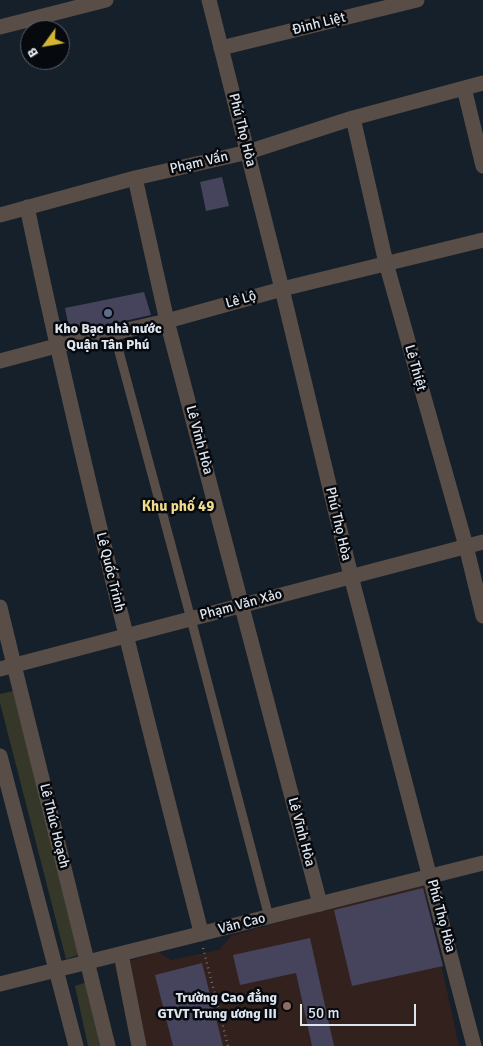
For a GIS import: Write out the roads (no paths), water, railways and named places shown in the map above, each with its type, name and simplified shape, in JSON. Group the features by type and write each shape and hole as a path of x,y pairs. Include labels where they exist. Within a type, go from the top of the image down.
{"street":[{"path":"0,28 87,2 106,0"},
{"name":"Phú Thọ Hòa","path":"209,0 282,288 351,576 474,1046"},
{"name":"Đinh Liệt","path":"221,48 417,0"},
{"name":"Phạm Vấn","path":"0,215 135,178 248,152 354,118 483,82"},
{"path":"464,88 483,166"},
{"name":"Lê Thiệt","path":"354,118 386,263 466,546 483,616"},
{"name":"Lê Vĩnh Hòa","path":"135,178 168,321 320,904"},
{"name":"Lê Quốc Trinh","path":"26,207 56,346 200,934"},
{"name":"Lê Lộ","path":"0,361 56,346 168,321 282,288 483,240"},
{"name":"Phạm Văn Xảo","path":"7,667 483,542"},
{"name":"Lê Thúc Hoạch","path":"0,607 7,667 88,963 108,1046"},
{"path":"0,756 76,1046"},
{"name":"Văn Cao","path":"0,984 483,863"},
{"path":"121,954 140,1046"}],"lane":[{"path":"114,333 191,619 268,917"}],"place":[{"name":"Kho Bạc nhà nước Quận Tân Phú","path":"108,313"},
{"name":"Trường Cao đẳng GTVT Trung ương III","path":"287,1006"}],"district":[{"name":"Khu phố 49","path":"178,507"}]}
